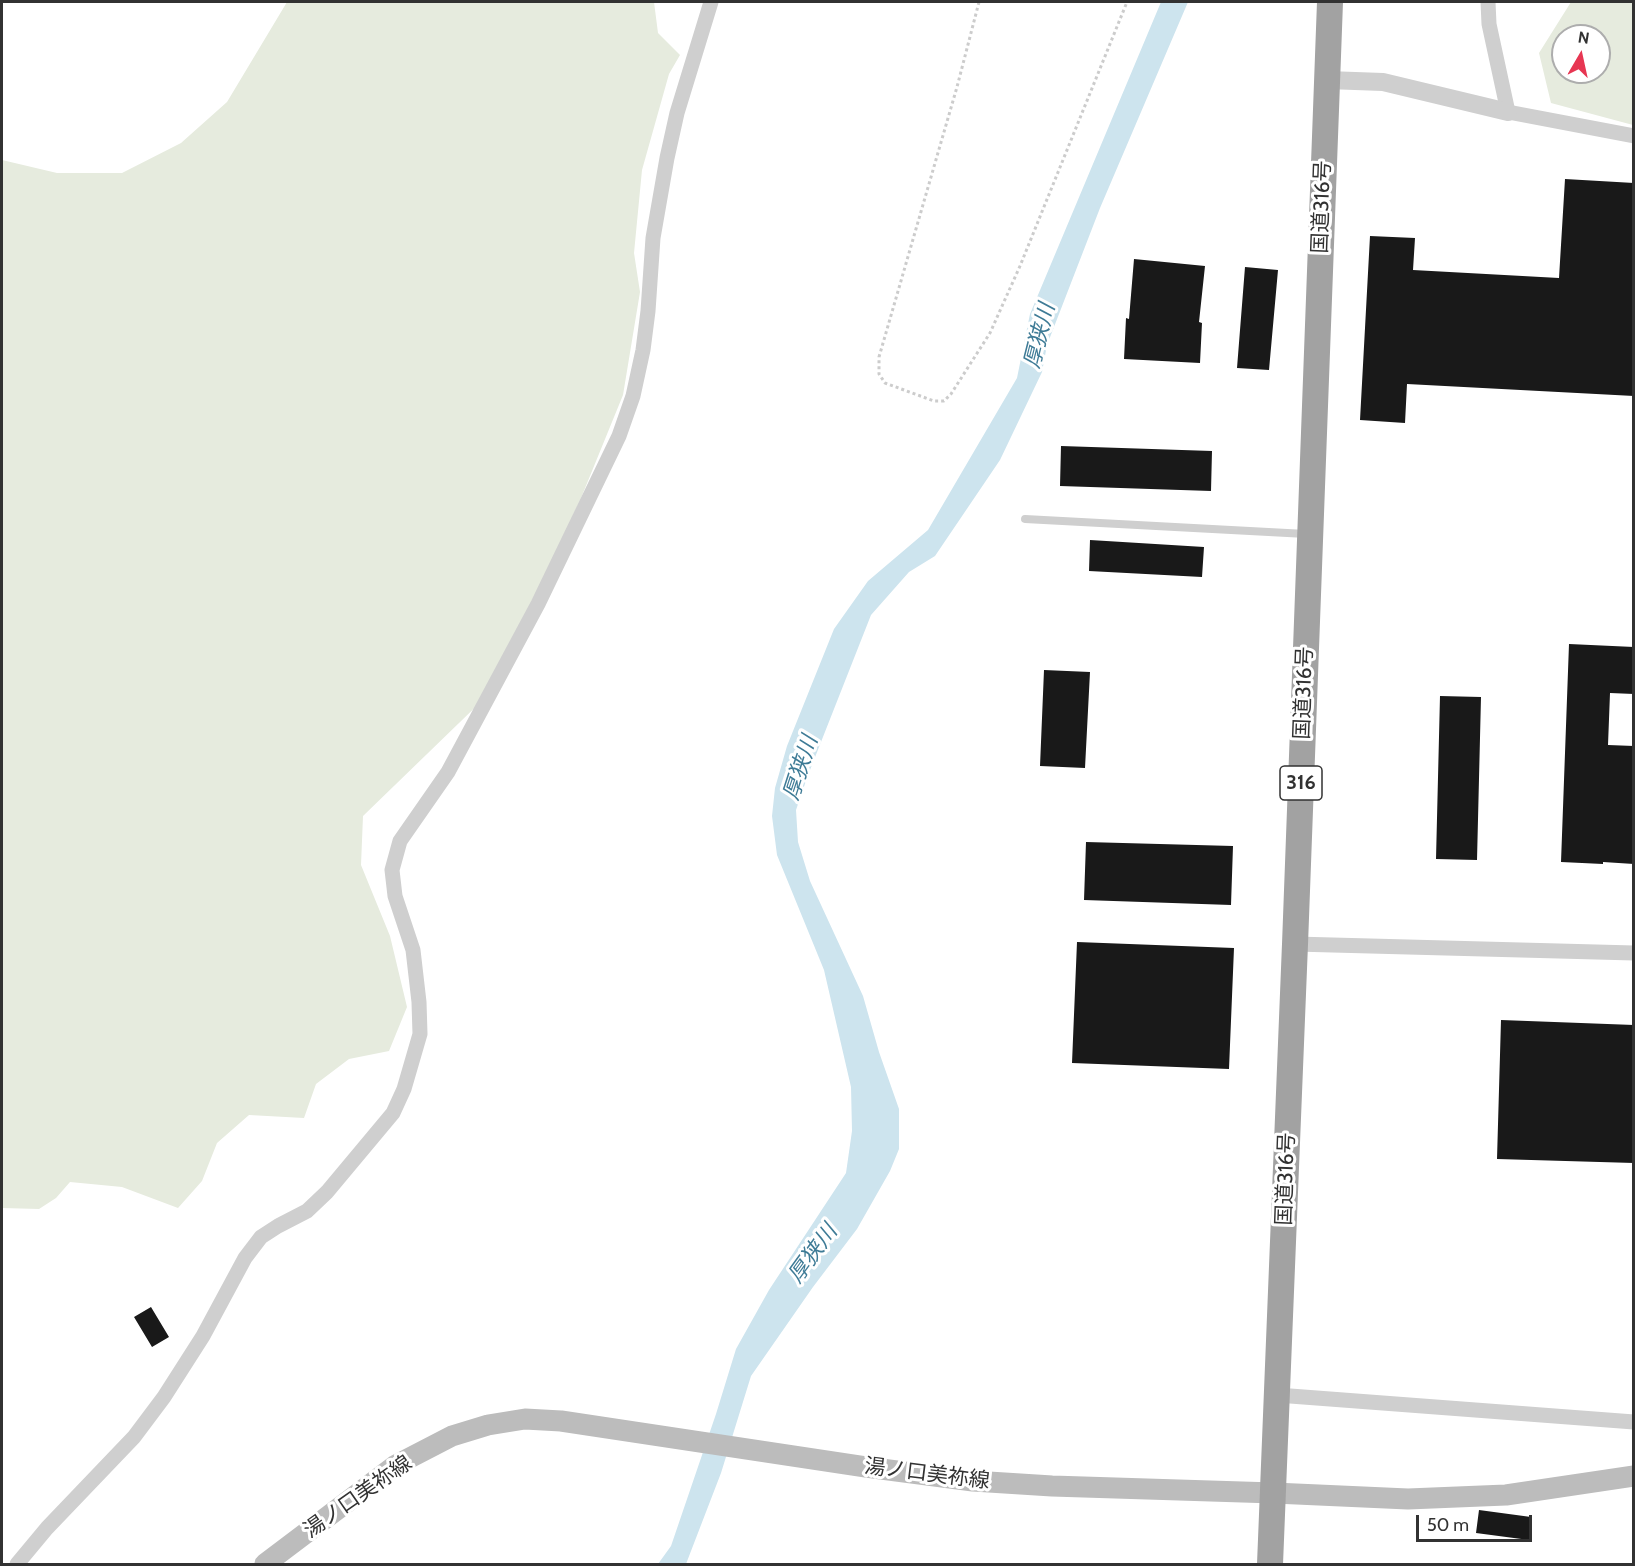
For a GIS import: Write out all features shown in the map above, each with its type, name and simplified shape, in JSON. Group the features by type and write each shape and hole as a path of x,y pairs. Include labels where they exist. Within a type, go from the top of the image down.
{"highway":[{"name":"国道316号","path":"1270,1564 1330,2"}],"main road":[{"name":"湯ノ口美祢線","path":"265,1564 396,1465 452,1436 488,1425 525,1419 561,1420 866,1467 973,1481 1052,1486 1408,1499 1506,1495 1634,1476"}],"street":[{"path":"17,1564 47,1528 134,1437 164,1397 203,1336 245,1258 261,1237 307,1211 327,1192 393,1113 404,1089 420,1034 413,950 395,896 392,870 397,850 405,833 448,772 538,604 619,436 633,396 643,350 653,238 667,158 677,113 711,2"},
{"path":"1488,2 1489,24 1508,112"},
{"path":"1327,80 1383,82 1508,112 1634,136"},
{"path":"1295,944 1634,953"},
{"path":"1277,1395 1634,1422"}],"lane":[{"path":"1025,519 1310,534"}],"path":[{"path":"979,2 957,87 879,357 879,374 885,383 934,401 944,401 951,394 990,333 1020,266 1126,2"}],"shaded area":[{"path":"287,2 654,2 658,33 680,55 669,74 642,170 634,253 640,292 623,395 581,498 491,692 363,816 361,865 390,936 407,1007 389,1051 349,1059 316,1084 304,1118 249,1115 217,1143 202,1181 178,1208 122,1187 70,1182 56,1198 39,1209 2,1208 2,160 57,173 122,173 181,143 227,102"},
{"path":"1571,2 1633,2 1633,125 1551,103 1539,53 1551,34 1551,84 1611,84 1611,24 1557,24"}],"water":[{"name":"厚狭川","path":"1161,2 1188,2 1100,208 1047,345 1042,372 1000,460 935,556 909,572 871,615 796,810 798,842 810,881 863,996 899,1109 899,1149 890,1171 857,1229 751,1376 721,1473 686,1564 658,1564 671,1546 736,1349 769,1290 846,1173 852,1131 851,1087 824,970 777,855 772,816 775,788 787,746 834,629 868,581 928,530 1017,378 1030,314"}],"building":[{"path":"1565,179 1634,183 1634,396 1407,384 1405,423 1360,420 1370,236 1415,238 1413,270 1559,278"},
{"path":"1134,259 1205,266 1199,322 1202,323 1200,363 1124,359 1126,318 1129,319"},
{"path":"1245,267 1278,270 1269,370 1237,368"},
{"path":"1061,446 1212,451 1211,491 1060,486"},
{"path":"1090,540 1204,547 1202,577 1089,571"},
{"path":"1569,644 1634,647 1634,694 1610,693 1608,745 1634,746 1634,864 1561,862"},
{"path":"1044,670 1090,672 1085,768 1040,766"},
{"path":"1440,696 1481,697 1477,860 1436,859"},
{"path":"1086,842 1233,846 1231,905 1084,900"},
{"path":"1077,942 1234,948 1229,1069 1072,1063"},
{"path":"1501,1020 1634,1025 1634,1163 1497,1159"},
{"path":"151,1307 169,1337 152,1347 134,1317"},
{"path":"1479,1510 1531,1517 1529,1540 1476,1533"}]}
